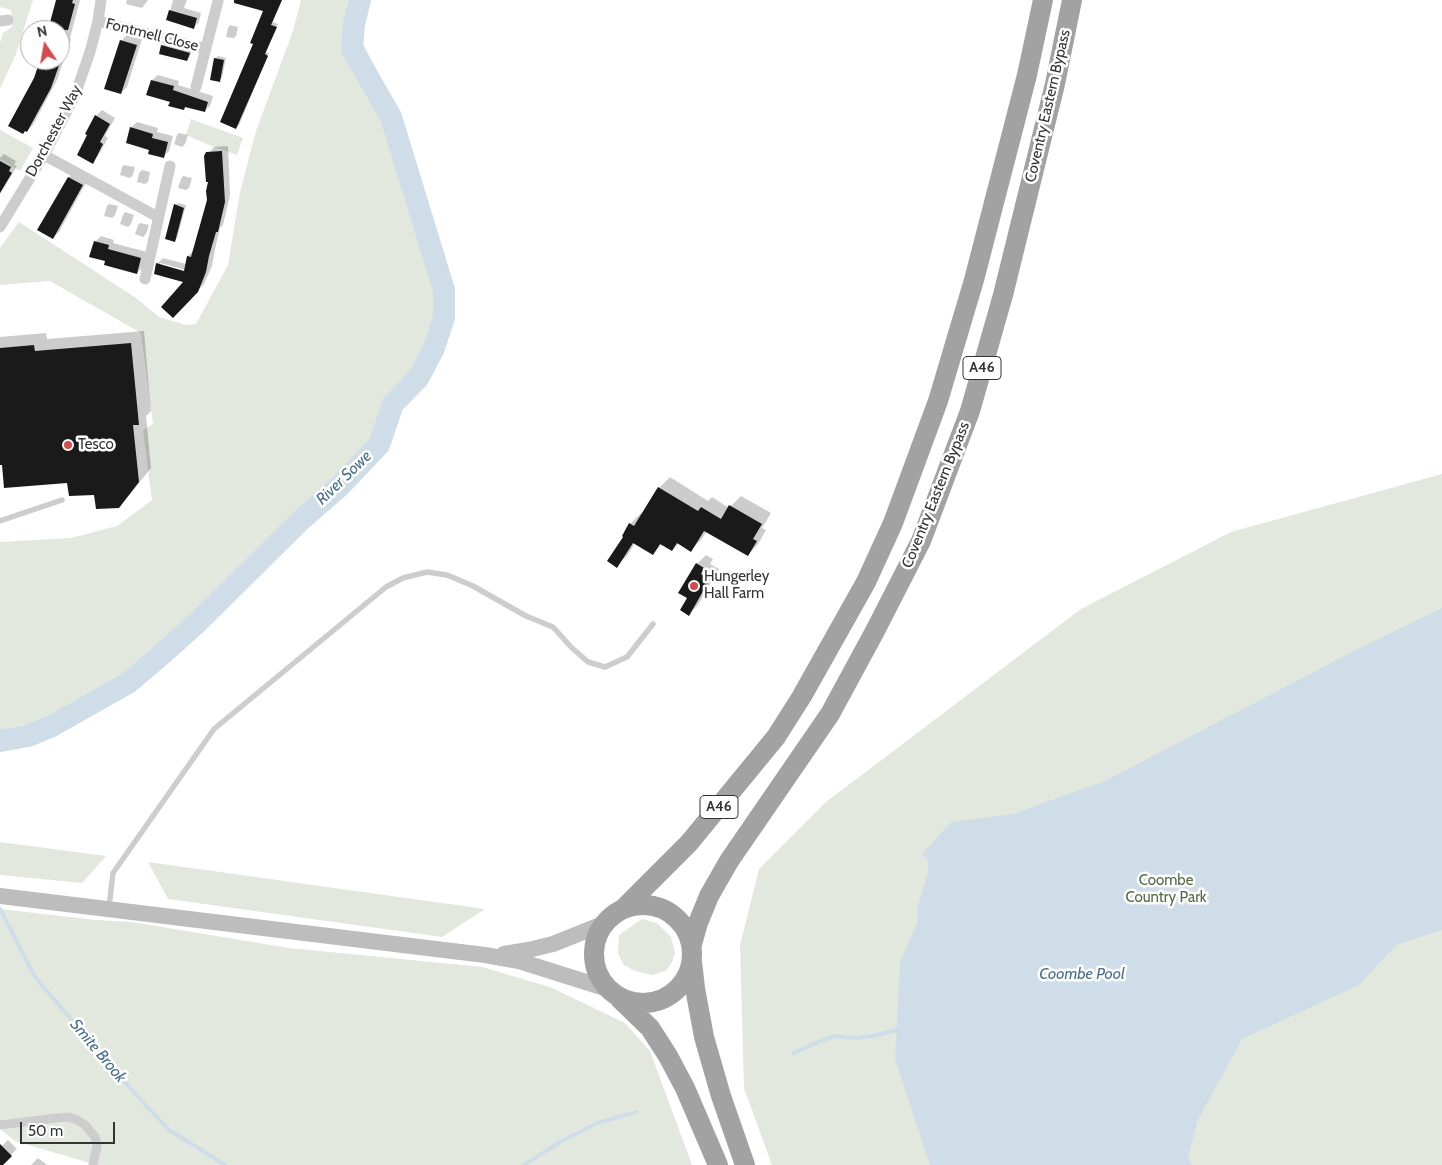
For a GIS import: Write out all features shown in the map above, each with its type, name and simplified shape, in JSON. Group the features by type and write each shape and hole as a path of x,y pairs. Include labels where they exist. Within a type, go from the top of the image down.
{"highway":[{"name":"Coventry Eastern Bypass","path":"624,908 689,844 776,737 802,696 866,582 893,522 938,401 974,280 1027,75 1044,0"},
{"name":"Coventry Eastern Bypass","path":"745,1165 721,1096 704,1037 695,988 692,951 698,923 709,896 725,868 830,714 875,631 920,541 970,410 1003,295 1055,84 1072,0"},
{"path":"611,992 624,1000 640,1003 653,1002 674,992 684,981 690,967 692,951 683,925 669,912 655,906 632,905 613,914 603,924 594,942 593,957 599,977 611,992 650,1028 668,1056 685,1088 718,1165"}],"main road":[{"path":"0,896 484,955 519,961 578,978 611,992"},
{"path":"484,955 528,950 553,944 603,924"}],"street":[{"name":"Dorchester Way","path":"0,226 44,155 78,87 98,21 101,0"},
{"name":"Fontmell Close","path":"196,87 218,1"},
{"name":"Fontmell Close","path":"98,21 206,49"},
{"path":"44,155 158,216"},
{"path":"145,279 170,166"},
{"path":"0,1124 68,1117 78,1120 85,1125 95,1138 97,1146 94,1165"}],"lane":[{"path":"0,521 62,500"},
{"path":"108,909 113,873 214,729 386,587 403,578 427,572 446,575 473,586 526,616 553,627 588,662 606,666 627,657 653,624"}],"green space":[{"path":"0,0 33,0 27,20 20,20 20,41 0,89 0,43 3,33 12,27 11,10 0,7"},
{"path":"301,0 366,0 361,40 387,90 451,284 452,310 438,360 417,391 399,408 396,427 379,452 350,484 253,580 128,694 28,736 0,741 0,542 71,538 117,526 152,500 143,430 153,424 141,333 50,281 0,285 0,248 19,222 136,298 159,317 186,325 196,324 228,265 240,192 256,131 293,31"},
{"path":"191,119 243,138 237,155 186,135"},
{"path":"0,130 33,148 20,171 0,159"},
{"name":"Coombe Country Park","path":"1442,474 1442,1165 772,1165 744,1088 740,945 759,869 826,802 1081,609 1231,532"},
{"path":"0,842 106,856 82,883 0,875"},
{"path":"148,862 485,909 442,937 168,899"},
{"path":"0,909 96,920 132,922 289,948 482,967 550,987 625,1023 650,1051 692,1165 96,1165 15,1141 0,1129"},
{"path":"642,919 657,923 671,937 675,953 666,971 652,975 635,971 624,965 618,954 619,935"}],"water":[{"name":"Coombe Pool","path":"1442,608 1442,930 1396,945 1359,985 1242,1039 1198,1120 1188,1157 1192,1165 930,1165 895,1059 900,963 918,921 917,909 928,873 928,860 922,854 951,822 1013,814 1105,781 1356,650"}],"building":[{"path":"56,0 73,0 72,3 75,4 70,23 70,20 51,20"},
{"path":"234,0 282,0 271,25 277,27 265,54 268,56 236,129 220,122 253,44 250,43 263,11 234,3"},
{"path":"169,10 197,18 194,29 166,20"},
{"path":"120,40 137,45 121,94 104,89"},
{"path":"161,45 190,53 187,61 159,54"},
{"path":"214,58 224,60 220,82 210,80"},
{"path":"37,70 57,70 51,88 27,132 25,131 23,134 8,126"},
{"path":"151,80 174,86 173,90 208,102 205,112 185,107 184,110 168,106 170,102 146,95"},
{"path":"95,115 110,124 100,142 103,144 93,164 77,155"},
{"path":"130,127 153,134 152,138 168,142 164,158 148,154 149,150 126,143"},
{"path":"222,151 225,202 218,232 216,232 206,272 198,292 173,318 161,307 183,282 154,274 156,263 184,271 187,256 191,257 207,200 208,182 206,182 204,156 206,152"},
{"path":"0,161 11,167 9,171 12,173 0,193"},
{"path":"68,177 83,185 53,239 37,230"},
{"path":"174,204 184,208 175,242 165,239"},
{"path":"94,241 109,245 108,249 141,258 137,274 104,265 105,261 89,257"},
{"name":"Tesco","path":"131,343 139,425 133,425 139,482 119,508 96,509 94,495 69,496 67,483 4,488 2,465 0,465 0,348 34,345 35,351"},
{"path":"658,487 698,511 701,507 721,519 729,505 762,524 753,539 757,541 748,556 704,531 691,552 677,543 672,551 660,544 653,555 633,543 617,568 607,561 623,537 629,523 634,526"},
{"name":"Hungerley Hall Farm","path":"696,563 704,568 701,574 710,579 689,616 680,610 687,598 678,593"},
{"path":"0,1144 12,1156 3,1165 0,1165"}],"waterway":[{"name":"River Sowe","path":"0,741 28,736 52,726 128,683 198,622 301,520 339,487 379,445 393,404 419,377 434,348 444,317 444,290 391,117 352,49 354,24 360,0"},
{"name":"Smite Brook","path":"0,909 35,977 130,1088 168,1129 225,1165"},
{"name":"Smite Brook","path":"794,1053 836,1036 855,1038 897,1030"},
{"name":"Smite Brook","path":"524,1165 560,1142 597,1123 636,1112"}],"place":[{"name":"Tesco","path":"68,445"},
{"name":"Hungerley Hall Farm","path":"694,586"}]}
